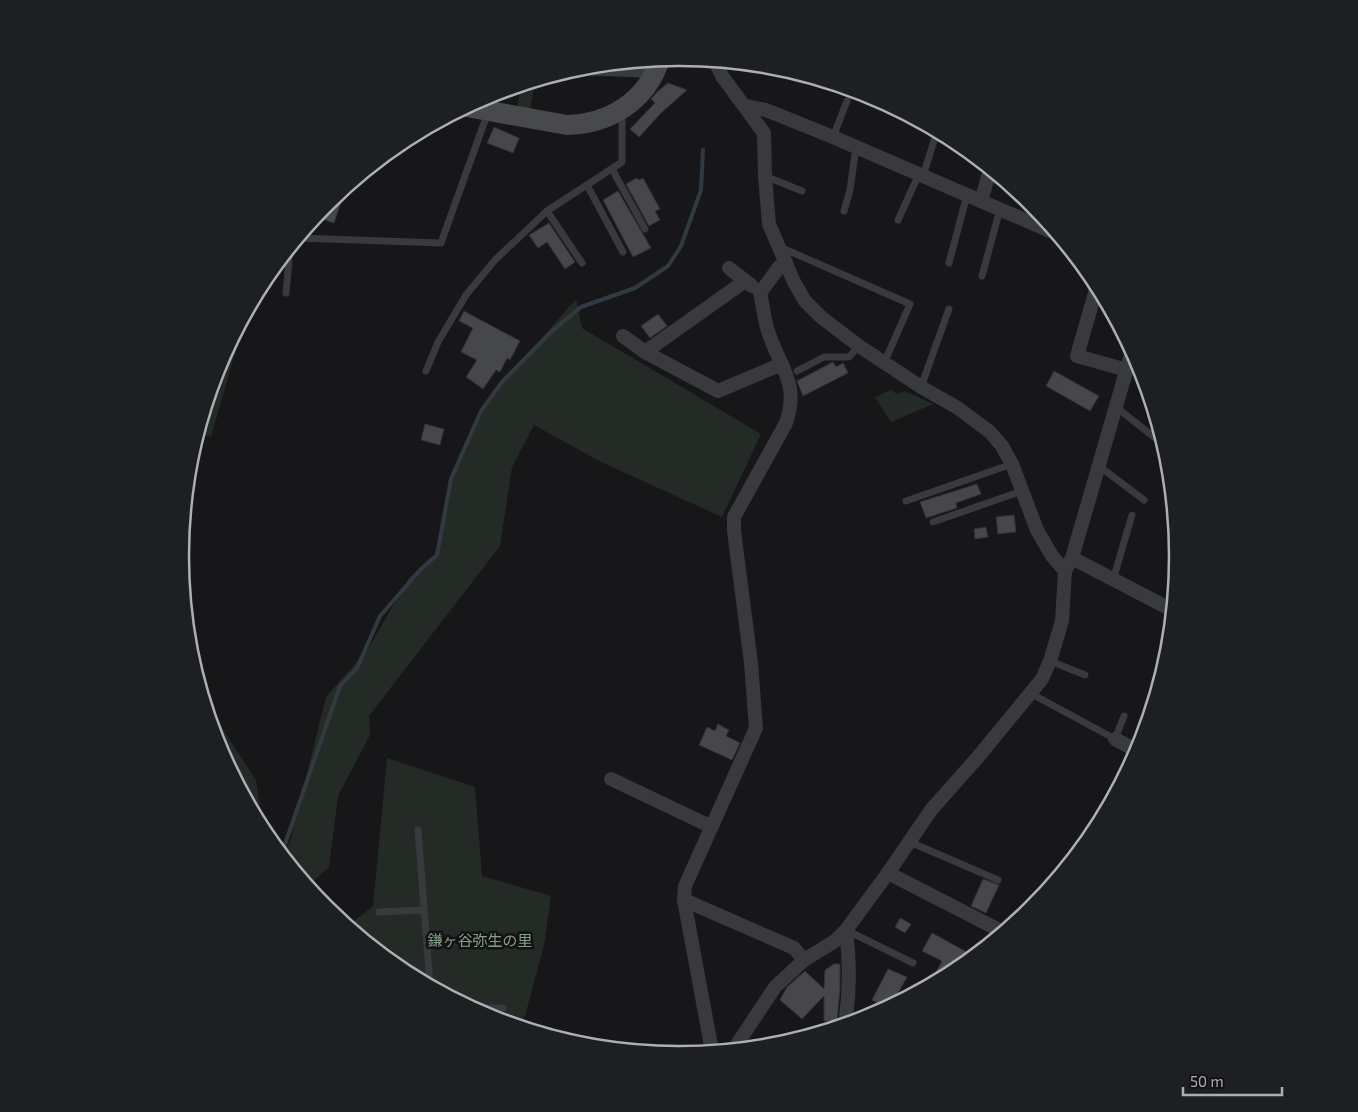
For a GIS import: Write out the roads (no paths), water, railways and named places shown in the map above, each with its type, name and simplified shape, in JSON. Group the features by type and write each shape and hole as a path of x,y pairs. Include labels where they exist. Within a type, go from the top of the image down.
{"street":[{"path":"479,109 567,125 583,125 599,121 626,107 640,93 657,67"},
{"path":"718,68 764,133 769,224 794,282 805,301 821,318 859,346 921,387 958,408 990,432 1002,446 1012,464 1037,530 1052,556 1065,571"},
{"path":"745,106 766,110 833,137 1042,228"},
{"path":"981,201 988,176"},
{"path":"760,293 779,267 786,262"},
{"path":"711,1045 684,900 685,886 756,728 751,663 734,531 734,517 786,423 790,410 790,383 768,332 760,293 729,268"},
{"path":"645,352 745,281"},
{"path":"1094,297 1077,356 1127,370"},
{"path":"623,336 645,352 718,391 782,364"},
{"path":"738,1042 775,987 804,960 835,941 846,930 931,810 978,758 1042,678 1050,662 1062,621 1065,571 1072,558 1129,364"},
{"path":"1072,558 1166,607"},
{"path":"1115,739 1129,747"},
{"path":"611,779 712,828"},
{"path":"888,873 995,930"},
{"path":"684,900 794,948 804,960"},
{"path":"846,930 849,956 846,1016"}],"lane":[{"path":"833,137 847,101"},
{"path":"426,371 438,342 466,295 495,260 547,211 622,162 622,110"},
{"path":"307,238 441,243 488,111"},
{"path":"898,220 921,175 934,138"},
{"path":"844,210 850,190 856,147"},
{"path":"612,169 645,229"},
{"path":"765,176 802,191"},
{"path":"587,185 623,252"},
{"path":"949,264 967,196"},
{"path":"982,276 1000,210"},
{"path":"547,211 582,263"},
{"path":"1030,223 1032,217"},
{"path":"779,247 910,304 884,363"},
{"path":"286,293 289,259"},
{"path":"921,387 949,309"},
{"path":"797,371 824,357 849,357 859,346"},
{"path":"1116,407 1154,437"},
{"path":"906,501 1012,464"},
{"path":"1099,466 1144,500"},
{"path":"933,522 1022,491"},
{"path":"1113,580 1132,515"},
{"path":"1050,662 1085,675"},
{"path":"1030,693 1115,739 1124,716"},
{"path":"418,830 429,977"},
{"path":"910,842 998,880"},
{"path":"379,912 424,910"},
{"path":"846,930 913,963"},
{"path":"492,1008 503,1008"}],"waterway":[{"path":"284,846 340,686 357,668 380,616 421,569 437,555 451,479 481,411 502,382 552,331 581,307 635,288 668,266 681,246 701,190 703,150"}],"park label":[{"name":"鎌ヶ谷弥生の里","path":"480,941"}]}
